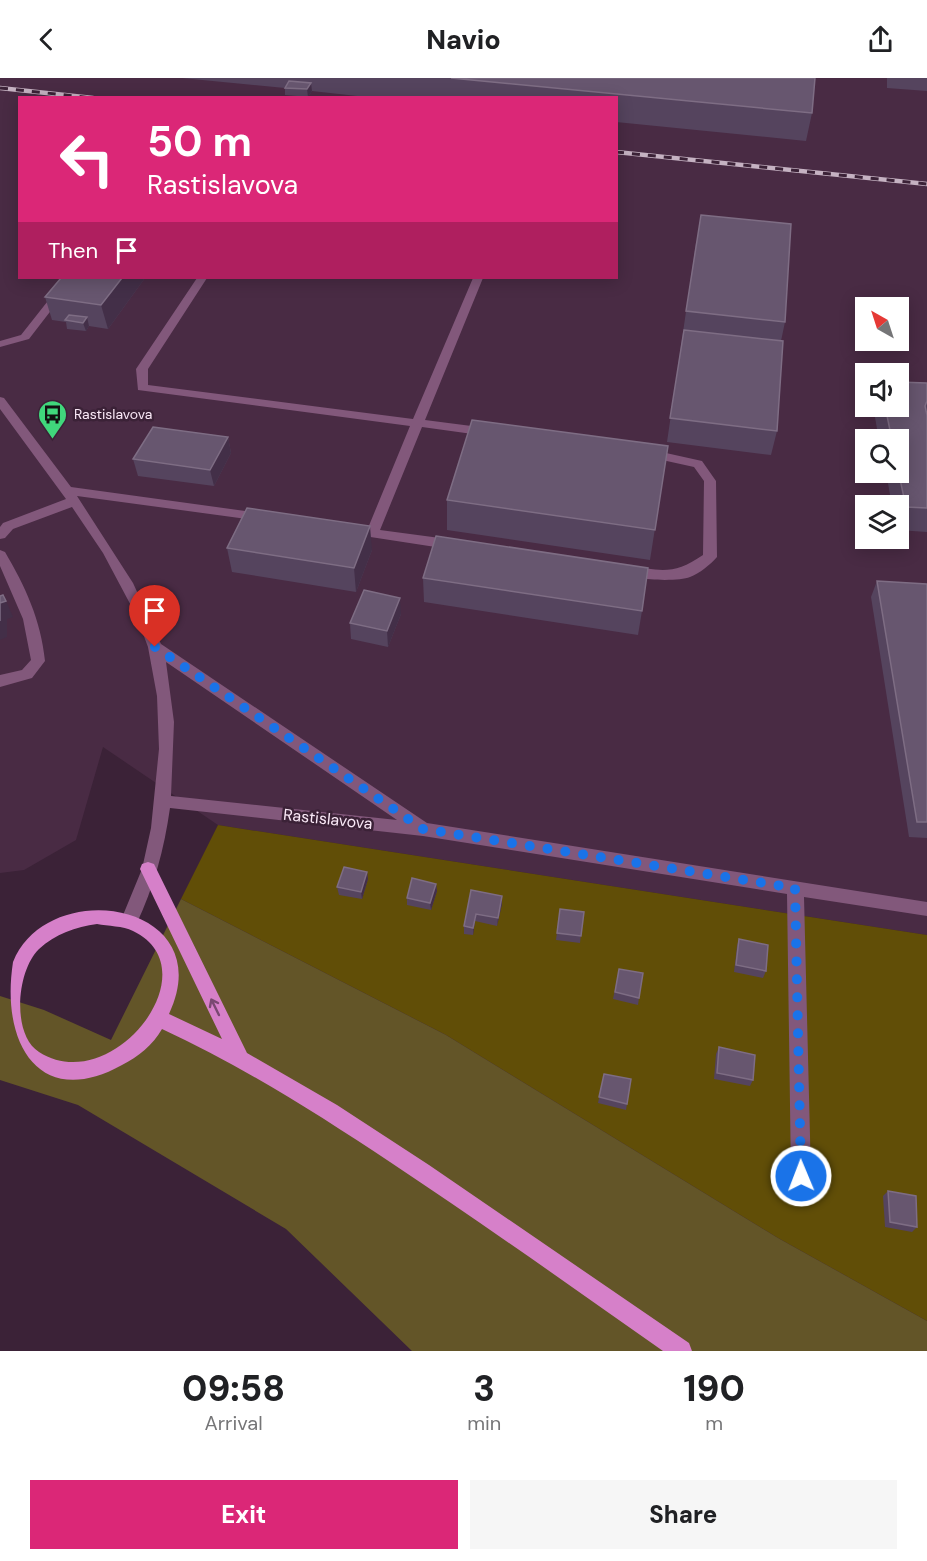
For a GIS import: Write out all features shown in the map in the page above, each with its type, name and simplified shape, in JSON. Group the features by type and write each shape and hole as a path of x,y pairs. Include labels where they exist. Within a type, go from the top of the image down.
{"main road":[{"path":"148,869 241,1059"},
{"path":"97,916 130,920 147,928 160,941 168,956 172,975 170,994 160,1019 134,1049 113,1061 90,1069 68,1071 46,1068 28,1060 15,1049 2,1021 7,963 63,925 97,916"},
{"path":"160,1019 204,1038 317,1103 490,1215 681,1351"}],"street":[{"path":"0,344 25,337 70,279"},
{"path":"201,279 142,369 142,388 500,434"},
{"path":"372,533 478,279"},
{"path":"0,401 70,495 131,593 155,647 164,691 161,801 155,854 130,920"},
{"path":"609,568 656,575 687,573 710,557 710,481 698,464 640,452"},
{"path":"0,535 8,526 70,495 279,519"},
{"path":"337,528 467,547"},
{"path":"0,555 23,594 38,646 38,661 27,674 0,681"},
{"name":"Rastislavova","path":"155,647 423,829"},
{"name":"Rastislavova","path":"161,801 423,829 927,909"},
{"path":"795,888 801,1176"}],"shaded area":[{"path":"0,78 927,78 927,935 218,825 103,747 76,840 24,870 0,873"},
{"path":"218,825 927,935 927,1321 778,1238 446,1035 181,899"},
{"path":"181,899 446,1035 778,1238 927,1321 927,1351 412,1351 286,1229 78,1105 0,1080 0,996 44,1010 111,1040"}],"building":[{"path":"451,78 815,78 812,113"},
{"path":"289,81 311,83 307,89 285,88"},
{"path":"701,215 791,224 785,322 686,311"},
{"path":"60,279 121,279 101,305 45,297"},
{"path":"69,315 87,317 83,323 65,320"},
{"path":"684,330 783,341 777,431 670,418"},
{"path":"909,382 927,383 925,406 927,415 927,508 909,507 909,495 903,495 901,483 909,483 909,429 890,429 887,417 909,417"},
{"path":"472,420 668,446 655,530 447,500"},
{"path":"153,427 228,437 210,470 133,459"},
{"path":"247,508 370,526 354,568 227,548"},
{"path":"436,536 648,568 642,611 423,578"},
{"path":"877,581 927,584 927,822 917,822"},
{"path":"364,590 400,598 387,631 350,623"},
{"path":"3,595 6,601 0,603 0,596"},
{"path":"344,867 367,872 361,892 337,887"},
{"path":"412,878 436,884 430,903 407,898"},
{"path":"471,890 502,896 498,918 476,914 473,928 464,926"},
{"path":"560,909 584,912 581,936 557,933"},
{"path":"739,939 768,945 766,971 736,965"},
{"path":"619,969 643,973 639,998 615,992"},
{"path":"719,1047 755,1055 753,1080 717,1073"},
{"path":"604,1074 631,1079 627,1104 599,1097"},
{"path":"888,1191 916,1196 917,1227 890,1222"}],"railway":[{"path":"0,88 74,96"},
{"path":"618,152 927,184"}],"place":[{"name":"Rastislavova","path":"53,440"}],"route":[{"path":"155,647 423,829 795,888 801,1176"}]}
